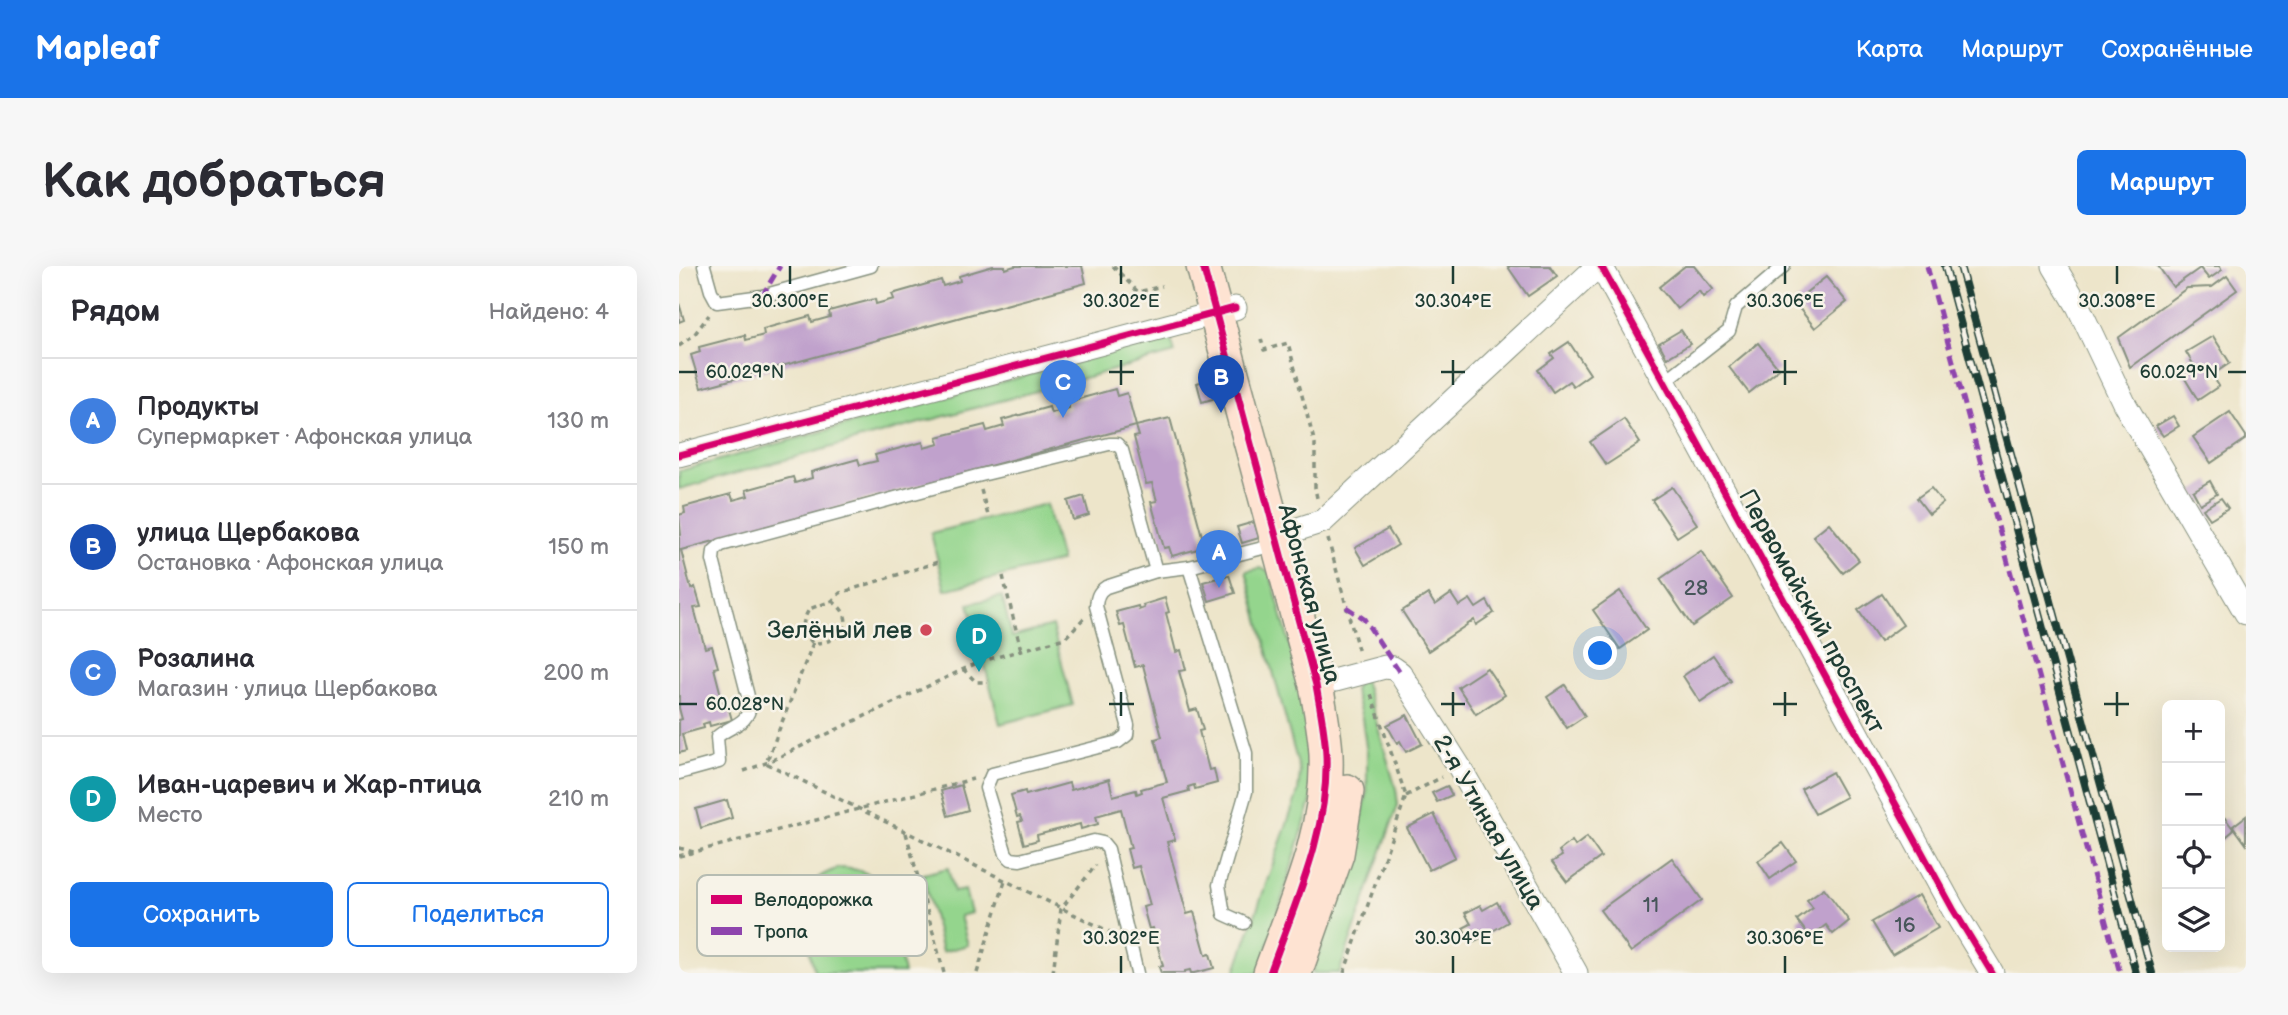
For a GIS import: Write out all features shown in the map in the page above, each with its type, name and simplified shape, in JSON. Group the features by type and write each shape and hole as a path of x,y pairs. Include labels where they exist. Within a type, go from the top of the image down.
{"street":[{"name":"Афонская улица","path":"1203,266 1226,310 1299,532 1338,679 1345,720 1348,748 1346,810 1337,854 1295,973"},
{"name":"Афонская улица","path":"1224,266 1226,310"},
{"path":"1299,532 1345,495 1600,266"},
{"name":"Первомайский проспект","path":"1600,266 1947,897 1992,973"},
{"path":"2054,266 2078,306 2124,402 2246,613"},
{"path":"679,455 1226,310"},
{"name":"2-я Утиная улица","path":"1338,679 1385,667 1400,673 1460,768 1576,973"},
{"name":"Афонская улица","path":"1271,973 1314,849 1323,810 1326,752 1338,679"}],"lane":[{"path":"704,266 717,302 762,296 871,266"},
{"path":"1664,382 1729,331 1736,307 1784,266"},
{"path":"679,773 719,762 717,737 744,721 749,714 750,704 713,560 713,551 721,545 977,476 1117,444 1122,450 1156,571"},
{"path":"1137,973 1108,849 1103,843 1094,841 1020,860 1011,859 1006,854 986,788 992,775 1118,742 1127,735 1128,725 1096,606 1100,591 1106,586 1156,571 1189,567 1299,532"},
{"path":"1189,567 1246,753 1246,792 1219,885 1224,914 1244,923"}],"path":[{"path":"1113,266 1138,292 1162,286"},
{"path":"679,346 694,335 717,302"},
{"path":"1261,339 1264,350 1288,344 1315,444 1315,488 1299,532 1338,679 1406,796"},
{"path":"977,476 989,519"},
{"path":"832,601 843,608 846,620 842,634 828,644 813,643 805,635 802,622 809,609 832,601 840,593 938,562"},
{"path":"1003,576 1021,650"},
{"path":"744,771 979,662 1065,638 1096,606"},
{"path":"766,763 813,643"},
{"path":"963,669 976,682 988,682"},
{"path":"766,763 1130,942"},
{"path":"1344,973 1406,796 1460,768"},
{"path":"679,856 992,775"},
{"path":"906,832 918,875"},
{"path":"679,848 695,852"},
{"path":"1053,973 1061,909 1108,849"},
{"path":"977,973 1011,859"},
{"path":"927,910 944,973"}],"green space":[{"path":"1170,336 1175,353 679,489 679,471"},
{"path":"1046,504 1061,561 945,590 931,533"},
{"path":"1261,568 1270,573 1308,711 1312,798 1260,973 1235,973 1298,792 1300,772 1246,571"},
{"path":"1002,596 1012,637 1052,626 1073,705 1000,724 969,604"},
{"path":"1364,680 1396,789 1398,805 1339,973 1312,973 1354,854 1367,794 1367,754 1362,718 1354,690 1358,682"},
{"path":"840,868 869,875 822,875"},
{"path":"948,868 954,892 965,890 971,913 960,916 968,945 942,952 927,890 927,875 923,874"},
{"path":"811,956 900,956 904,973 815,973"}],"building":[{"path":"993,266 1005,266 1005,269 1015,266 1082,266 1086,283 701,388 691,355 700,352 699,347 745,335 746,340 764,335 763,329 810,316 812,322 830,317 829,311 875,299 876,304 894,299 892,294 941,280 943,286 960,281 959,276"},
{"path":"1550,266 1557,276 1528,296 1508,267"},
{"path":"1685,266 1694,266 1713,289 1703,297 1699,291 1677,309 1659,287"},
{"path":"2158,266 2219,266 2222,270 2209,279 2200,268 2173,287"},
{"path":"2227,276 2237,290 2130,367 2118,338 2187,288 2212,287"},
{"path":"1826,277 1847,302 1815,328 1794,302"},
{"path":"679,303 684,320 679,322"},
{"path":"1681,330 1690,344 1667,358 1659,343"},
{"path":"2213,336 2230,363 2212,375 2219,386 2198,400 2181,372 2193,364 2186,352"},
{"path":"1569,342 1590,374 1573,386 1569,381 1553,392 1538,370 1554,358 1551,354"},
{"path":"1758,343 1779,369 1749,393 1729,367"},
{"path":"1211,379 1216,398 1202,402 1197,383"},
{"path":"1115,389 1117,396 1127,393 1136,426 681,550 691,589 695,587 701,607 694,608 705,648 712,646 718,667 714,668 724,707 728,706 732,720 710,726 709,722 703,724 704,728 682,734 686,751 679,753 679,720 682,719 679,708 679,515 685,513 684,507 731,494 733,500 748,496 746,490 793,477 795,483 812,478 811,472 858,459 860,465 877,461 875,455 923,442 924,448 939,444 937,437 985,425 987,431 1004,426 1002,420 1049,407 1051,413 1069,408 1068,402"},
{"path":"2230,412 2246,439 2211,463 2193,437"},
{"path":"2173,416 2179,426 2163,436 2156,426"},
{"path":"1170,418 1205,547 1172,556 1169,547 1164,548 1151,502 1157,501 1152,483 1146,484 1134,437 1139,436 1136,426"},
{"path":"1624,419 1640,443 1606,465 1590,442"},
{"path":"2210,481 2217,494 2200,504 2193,491"},
{"path":"1672,487 1697,524 1677,537 1652,500"},
{"path":"1931,488 1943,503 1929,514 1917,498"},
{"path":"1084,496 1089,515 1073,520 1068,501"},
{"path":"2221,498 2228,508 2210,519 2203,509"},
{"path":"1254,522 1259,538 1242,543 1237,527"},
{"path":"1829,523 1859,560 1843,573 1813,536"},
{"path":"1388,529 1398,545 1365,565 1355,548"},
{"path":"1701,551 1733,598 1692,626 1660,579"},
{"path":"1229,575 1235,593 1209,601 1203,582"},
{"path":"1620,591 1647,630 1620,649 1593,610"},
{"path":"1428,594 1435,605 1451,594 1459,606 1470,599 1476,608 1487,601 1494,613 1476,625 1474,620 1428,651 1402,611"},
{"path":"1882,594 1903,625 1880,642 1858,610"},
{"path":"1165,598 1176,652 1181,650 1186,670 1179,671 1190,711 1197,709 1203,730 1199,731 1209,770 1214,769 1217,783 1195,789 1194,785 1188,787 1189,791 1163,798 1175,840 1167,842 1187,914 1194,912 1206,955 1210,954 1214,968 1194,973 1190,970 1185,973 1161,973 1159,967 1163,966 1153,928 1149,929 1143,907 1150,905 1139,866 1132,868 1127,849 1131,848 1121,809 1096,816 1098,824 1081,829 1080,824 1037,835 1038,840 1024,844 1018,822 1022,821 1020,816 1017,817 1011,795 1025,791 1026,795 1069,783 1071,790 1109,779 1113,796 1136,790 1137,794 1142,792 1141,789 1167,782 1155,739 1162,737 1143,665 1135,667 1124,625 1120,626 1116,612 1138,606 1139,610 1144,608 1143,605"},
{"path":"1713,655 1731,681 1700,702 1683,676"},
{"path":"1487,668 1505,695 1476,714 1458,687"},
{"path":"1565,685 1585,716 1567,728 1547,697"},
{"path":"1407,715 1422,744 1406,752 1400,741 1397,743 1387,725"},
{"path":"1832,772 1846,797 1815,814 1801,789"},
{"path":"961,785 968,810 948,816 941,791"},
{"path":"1447,786 1452,795 1437,802 1432,793"},
{"path":"727,800 732,818 701,828 696,809"},
{"path":"1434,814 1455,857 1429,870 1407,828"},
{"path":"2246,816 2246,844 2233,826"},
{"path":"2225,818 2234,830 2225,838"},
{"path":"1587,837 1601,857 1567,882 1552,862 1562,856 1559,851 1572,841 1575,846"},
{"path":"1783,843 1796,861 1770,879 1758,861"},
{"path":"1672,858 1702,900 1631,952 1600,910"},
{"path":"1824,888 1849,921 1833,934 1826,925 1810,937 1797,920 1813,908 1807,900"},
{"path":"1919,895 1938,928 1892,955 1872,922"},
{"path":"1497,902 1508,922 1472,943 1463,928 1471,924 1465,913 1480,905 1483,910"}],"railway":[{"path":"1945,266 2136,973"},
{"path":"1960,266 2152,973"}],"marked path":[{"path":"762,296 780,266"},
{"path":"1927,266 2120,973"},
{"path":"1346,607 1364,619 1400,673"}],"cycle path":[{"path":"1203,266 1316,685 1326,755 1322,811 1316,839 1309,866 1270,973"},
{"path":"1601,266 1953,909 1992,973"},
{"path":"679,455 1235,308"}],"place":[{"name":"улица Щербакова","path":"1221,413"},
{"name":"Розалина","path":"1063,418"},
{"name":"Продукты","path":"1219,588"},
{"name":"Зелёный лев","path":"926,630"},
{"name":"Иван-царевич и Жар-птица","path":"979,672"}]}
